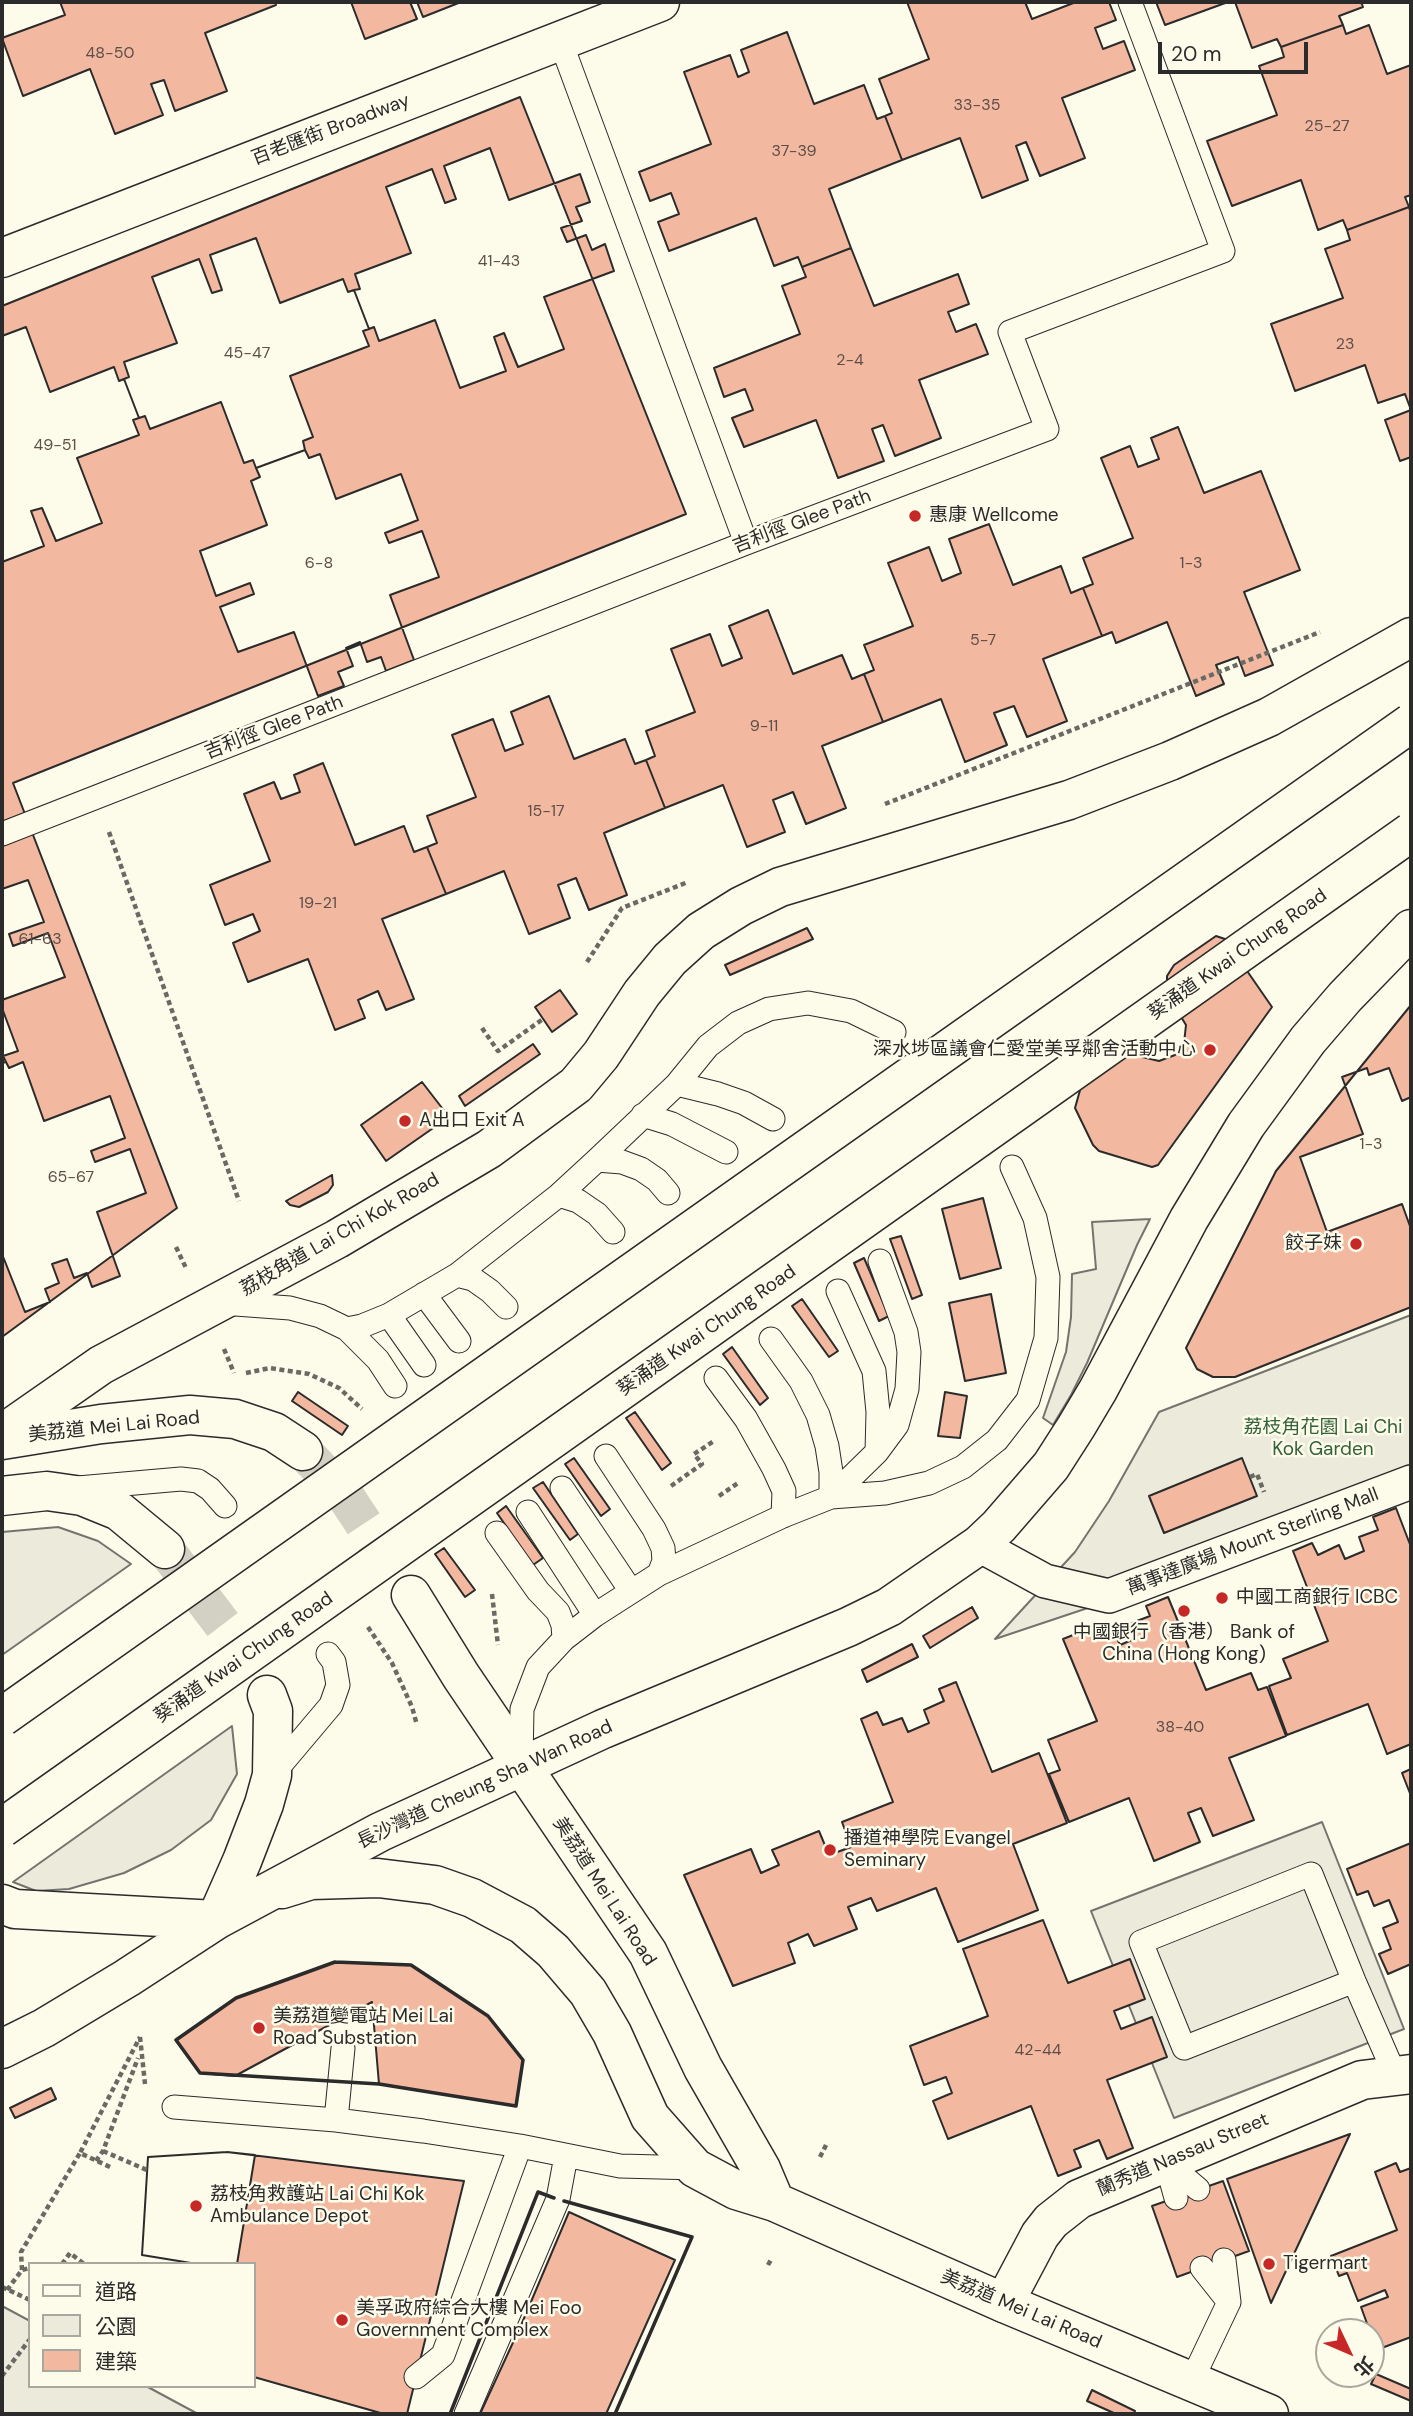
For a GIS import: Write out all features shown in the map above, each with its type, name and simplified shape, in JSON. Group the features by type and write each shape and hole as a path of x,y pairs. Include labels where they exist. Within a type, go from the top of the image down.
{"main road":[{"name":"百老匯街 Broadway","path":"2,258 660,2"},
{"name":"荔枝角道 Lai Chi Kok Road","path":"2,1434 101,1365 219,1303 489,1149 576,1085 601,1055 642,993 670,959 701,931 741,906 780,887 1069,800 1170,761 1269,717 1411,637"},
{"path":"2,1717 1411,723"},
{"name":"葵涌道 Kwai Chung Road","path":"2,1828 1411,832"},
{"name":"長沙灣道 Cheung Sha Wan Road","path":"2,2049 44,2028 216,1920 380,1832 521,1765 848,1627 900,1600 978,1545 1007,1517 1051,1466 1098,1390 1189,1219 1245,1125 1308,1040 1345,997 1411,929"},
{"name":"美荔道 Mei Lai Road","path":"2,1440 101,1424 190,1415 235,1419 274,1432 303,1451"},
{"path":"2,1496 47,1491 82,1496 119,1511 165,1549"},
{"name":"美荔道 Mei Lai Road","path":"411,1595 461,1676 648,1953 703,2068 768,2185 1004,2303 1269,2414"},
{"path":"2,1904 15,1909 216,1920 242,1861 272,1775 273,1711 267,1695"},
{"name":"美荔道 Mei Lai Road","path":"258,1896 311,1880 378,1878 435,1885 472,1898 523,1925 553,1951 588,1992 612,2033 650,2117 695,2168 736,2190 768,2185"},
{"name":"蘭秀道 Nassau Street","path":"1004,2303 1040,2235 1051,2221 1079,2199 1362,2080 1403,2074"}],"street":[{"name":"萬事達廣場 Mount Sterling Mall","path":"978,1545 1045,1581 1110,1596 1411,1482"}],"lane":[{"name":"吉利徑 Glee Path","path":"2,834 746,543 1047,429 1010,331 1223,251 1129,2"},
{"path":"561,40 746,543"},
{"path":"347,1329 389,1315 457,1275 558,1195 677,1084 708,1046 738,1023 769,1009 808,1003 851,1011 894,1032"},
{"path":"677,1084 718,1094 773,1119"},
{"path":"643,1115 672,1124 726,1152"},
{"path":"597,1160 622,1161 642,1169 668,1193"},
{"path":"521,1765 522,1709 538,1667 564,1639 595,1615 659,1574 783,1516 831,1497 885,1493 929,1483 963,1467 997,1440 1028,1400 1046,1338 1048,1276 1035,1218 1012,1167"},
{"path":"558,1195 578,1200 597,1214 613,1232"},
{"path":"831,1497 877,1452 897,1424 907,1389 909,1352 905,1332 880,1261"},
{"path":"457,1275 473,1279 506,1307"},
{"path":"838,1291 874,1371 878,1412 877,1452"},
{"path":"424,1294 459,1341"},
{"path":"219,1303 290,1308 320,1316 347,1329 378,1360 395,1385"},
{"path":"389,1315 424,1365"},
{"path":"771,1339 801,1381 818,1415 827,1446 831,1497"},
{"path":"716,1378 746,1419 774,1469 784,1491 783,1516"},
{"path":"606,1456 654,1529 663,1548 664,1561 659,1574"},
{"path":"47,1491 181,1479 198,1482 210,1489 225,1506"},
{"path":"562,1488 631,1591"},
{"path":"528,1511 595,1615"},
{"path":"498,1533 538,1591 558,1612 564,1639"},
{"path":"272,1775 331,1705 338,1685 334,1662 328,1654"},
{"path":"1354,1981 1184,2048 1141,1942 1311,1874 1354,1981 1403,2074"},
{"path":"336,2120 343,2048"},
{"path":"174,2107 336,2120 520,2146 620,2166 695,2168"},
{"path":"416,2378 443,2355 520,2146"},
{"path":"466,2414 558,2199 566,2156"},
{"path":"1166,2161 1198,2189"},
{"path":"1166,2161 1177,2197"},
{"path":"1191,2382 1229,2302 1213,2264"}],"path":[{"path":"882,806 1323,631"},
{"path":"97,797 239,1201"},
{"path":"587,962 622,908 700,877"},
{"path":"482,1028 498,1051 543,1019"},
{"path":"225,1377 270,1368 309,1374 339,1388 363,1409"},
{"path":"668,1488 702,1464 694,1454 719,1437"},
{"path":"491,1584 499,1651"},
{"path":"367,1626 392,1663 412,1707 416,1725"},
{"path":"22,2270 21,2252 80,2153 140,2037 146,2088"},
{"path":"80,2153 110,2167 96,2161 103,2151 138,2058"},
{"path":"820,2157 827,2143"},
{"path":"103,2151 147,2170"},
{"path":"63,2262 70,2253 81,2262"},
{"path":"768,2264 772,2258"},
{"path":"28,2268 22,2270 5,2288 28,2299"},
{"path":"2,2376 28,2342"}],"green space":[{"path":"1150,1219 1087,1363 1053,1425 1043,1418 1066,1352 1071,1317 1072,1274 1096,1269 1092,1222"},
{"name":"荔枝角花園 Lai Chi Kok Garden","path":"1411,1315 1411,1495 1279,1544 995,1639 1075,1552 1109,1501 1159,1412"},
{"path":"58,1527 98,1541 131,1564 2,1655 2,1532"},
{"path":"232,1726 237,1774 211,1820 171,1850 124,1873 69,1889 36,1891 13,1882"},
{"path":"2,2306 28,2320 28,2388 150,2388 198,2414 2,2414"}],"shaded area":[{"path":"1322,1822 1404,2029 1174,2118 1091,1911"}],"building":[{"path":"60,2 275,2 276,5 205,33 227,91 175,111 164,80 151,84 163,115 115,134 90,69 23,96 2,38 65,15"},
{"path":"351,2 410,2 417,19 365,39"},
{"path":"417,2 461,2 423,17"},
{"path":"907,2 1025,2 1032,19 1076,2 1109,2 1116,20 1095,28 1103,49 1124,41 1135,70 1062,98 1085,158 1040,176 1026,142 1016,146 1028,180 982,198 960,138 902,160 885,116 892,113 879,79 929,59"},
{"path":"1156,2 1228,2 1165,25"},
{"path":"1235,2 1361,2 1363,7 1339,16 1343,25 1281,47 1277,39 1252,48"},
{"path":"1343,25 1346,34 1369,25 1387,74 1411,65 1411,195 1405,197 1409,207 1347,230 1343,220 1318,230 1301,180 1232,206 1207,141 1277,115 1259,66 1284,57 1281,47"},
{"path":"787,32 814,104 864,85 877,119 885,116 902,160 829,189 851,248 802,267 798,257 774,266 756,218 669,251 658,222 679,214 671,193 650,201 639,172 711,144 684,72 730,55 738,77 749,72 741,50"},
{"path":"520,97 686,514 13,783 177,1208 2,1337 2,306"},
{"path":"490,148 509,200 580,174 590,202 576,207 582,221 561,228 567,242 586,235 592,250 605,244 614,271 544,297 564,349 518,367 504,333 494,337 506,371 460,388 435,320 379,341 374,327 369,329 354,290 360,289 355,274 411,253 386,187 432,169 445,203 456,199 444,166"},
{"path":"1409,207 1411,410 1405,394 1378,403 1365,365 1295,391 1271,324 1343,298 1325,249 1350,240 1347,230"},
{"path":"256,238 280,303 343,279 348,292 354,290 369,329 363,331 369,346 290,376 313,437 303,441 305,450 256,468 253,460 244,463 221,402 150,429 145,416 139,418 124,379 129,377 124,362 177,343 152,277 199,259 212,293 222,290 210,255"},
{"path":"851,248 874,306 958,274 969,304 948,312 956,332 976,324 988,354 919,380 941,438 895,456 883,425 872,429 884,461 838,478 816,420 744,447 732,418 753,410 745,389 724,397 714,368 800,334 782,286 806,277 802,267"},
{"path":"26,327 50,392 114,367 119,381 124,379 139,418 133,420 139,435 77,458 102,523 56,541 42,508 31,511 44,546 2,562 2,336"},
{"path":"1411,410 1411,457 1400,461 1385,420"},
{"path":"1178,427 1204,493 1261,471 1300,570 1244,592 1273,665 1245,676 1238,657 1216,665 1224,684 1196,696 1167,622 1116,643 1112,632 1102,636 1083,588 1093,584 1083,558 1133,538 1101,458 1130,446 1138,467 1159,459 1151,438"},
{"path":"305,450 309,458 320,454 336,499 401,474 418,520 385,533 389,543 422,531 439,577 390,595 414,660 386,671 381,657 367,662 360,642 346,648 353,666 338,672 344,686 318,696 294,632 238,652 220,607 254,594 250,583 216,596 200,551 267,525 251,481 260,477 256,468"},
{"path":"989,524 1013,585 1061,566 1071,593 1083,588 1102,636 1043,659 1067,721 1027,737 1014,706 994,713 1007,745 965,762 941,699 883,722 864,674 874,670 864,645 913,626 888,563 929,547 942,581 961,573 949,539"},
{"path":"768,610 793,674 842,655 852,679 864,674 883,722 822,746 846,808 806,824 793,792 773,800 785,832 747,847 723,785 665,808 646,760 655,756 646,731 695,712 671,649 710,634 722,666 742,658 729,626"},
{"path":"549,696 574,759 625,739 635,764 646,760 665,808 604,833 627,895 589,910 576,878 558,885 570,918 529,934 504,871 446,894 427,847 437,843 427,816 476,797 452,735 493,719 505,751 523,744 511,712"},
{"path":"323,763 355,845 404,826 414,852 427,847 446,894 382,919 414,999 386,1010 378,991 358,1000 365,1018 335,1030 308,959 248,982 233,943 260,931 253,914 225,925 210,885 270,861 244,794 274,782 281,799 300,792 294,775"},
{"path":"28,880 44,922 9,934 13,946 48,933 65,977 2,1000 2,889"},
{"path":"807,928 813,939 730,975 725,965"},
{"name":"深水埗區議會仁愛堂美孚鄰舍活動中心","path":"1216,936 1225,939 1272,1007 1158,1165 1152,1167 1099,1151 1093,1145 1075,1108 1091,1051 1097,1046 1159,1061 1175,1055 1184,1043 1186,1025 1167,994 1167,976 1174,965"},
{"path":"560,990 577,1014 552,1032 535,1007"},
{"path":"1411,1005 1411,1307 1235,1377 1213,1377 1197,1369 1186,1348 1276,1171"},
{"path":"2,1008 18,1051 3,1056 6,1062 2,1063"},
{"path":"533,1044 540,1054 465,1106 459,1096"},
{"path":"6,1062 9,1068 23,1062 44,1121 110,1096 125,1138 91,1151 95,1162 130,1149 146,1193 97,1212 120,1276 92,1287 87,1273 74,1278 67,1259 52,1264 59,1283 45,1289 50,1302 25,1312 2,1254 2,1063"},
{"path":"1367,1068 1369,1075 1389,1068 1402,1101 1411,1097 1411,1229 1402,1204 1327,1232 1300,1157 1363,1134 1342,1077"},
{"name":"A出口 Exit A","path":"422,1082 449,1117 386,1161 361,1125"},
{"path":"332,1175 333,1185 328,1192 299,1207 286,1201"},
{"path":"983,1198 1001,1268 960,1279 942,1209"},
{"path":"901,1236 922,1295 912,1299 890,1239"},
{"path":"864,1258 889,1316 879,1321 854,1263"},
{"path":"991,1294 1006,1373 965,1381 949,1303"},
{"path":"802,1299 838,1351 829,1357 792,1306"},
{"path":"732,1347 768,1398 760,1405 723,1354"},
{"path":"298,1392 348,1426 342,1435 292,1401"},
{"path":"945,1392 967,1396 960,1438 938,1436"},
{"path":"635,1412 671,1463 662,1470 626,1418"},
{"path":"574,1458 610,1509 601,1516 565,1464"},
{"path":"1242,1458 1257,1496 1164,1533 1149,1496"},
{"path":"543,1482 578,1534 570,1540 533,1488"},
{"path":"506,1506 543,1558 533,1565 497,1513"},
{"path":"1396,1508 1411,1547 1411,1744 1387,1754 1368,1704 1287,1735 1269,1686 1291,1678 1283,1659 1328,1641 1293,1551 1312,1543 1318,1555 1339,1545 1345,1559 1364,1551 1359,1537 1378,1530 1373,1517"},
{"path":"444,1548 475,1590 465,1597 435,1554"},
{"path":"1168,1597 1206,1690 1251,1673 1258,1690 1267,1687 1286,1736 1229,1758 1254,1820 1213,1836 1201,1808 1188,1813 1200,1842 1154,1861 1129,1798 1069,1822 1049,1774 1060,1770 1048,1740 1097,1721 1063,1639 1091,1628 1095,1638 1114,1631 1120,1645 1134,1639 1129,1624 1150,1616 1146,1606"},
{"path":"972,1607 978,1618 930,1648 923,1636"},
{"path":"912,1644 918,1657 867,1682 862,1670"},
{"path":"956,1682 992,1772 1039,1753 1067,1823 1013,1844 1038,1910 958,1942 936,1888 877,1911 871,1898 848,1907 857,1929 814,1946 808,1934 788,1943 795,1963 733,1986 684,1875 751,1849 761,1873 779,1865 772,1850 819,1831 829,1855 851,1847 842,1822 893,1802 861,1719 877,1712 883,1725 902,1718 908,1732 929,1723 924,1710 944,1701 939,1689"},
{"path":"1411,1769 1411,1796 1402,1773"},
{"path":"1411,1843 1411,1964 1388,1974 1379,1954 1391,1949 1383,1928 1398,1922 1389,1900 1374,1906 1368,1891 1357,1895 1347,1869"},
{"path":"1043,1920 1068,1983 1130,1959 1145,1999 1114,2011 1121,2029 1152,2017 1167,2057 1107,2080 1133,2148 1107,2159 1099,2140 1074,2150 1081,2167 1058,2176 1031,2106 948,2139 933,2101 952,2093 946,2077 924,2085 910,2046 988,2016 963,1949"},
{"name":"美荔道變電站 Mei Lai Road Substation","path":"335,1962 411,1965 488,2016 523,2060 516,2106 379,2084 372,2002 235,2076 200,2073 176,2040 236,1998"},
{"path":"51,2088 56,2099 15,2118 10,2108"},
{"path":"1350,2134 1271,2303 1227,2179"},
{"name":"美孚政府綜合大樓 Mei Foo Government Complex","path":"227,2152 464,2181 407,2414 384,2414 256,2378 256,2262 185,2262 142,2255 148,2157"},
{"name":"荔枝角救護站 Lai Chi Kok Ambulance Depot","path":"227,2152 255,2155 237,2262 185,2262 142,2255 148,2157"},
{"path":"1396,2163 1400,2172 1411,2168 1411,2337 1385,2347 1385,2318 1365,2318 1361,2307 1388,2297 1385,2290 1358,2301 1347,2273 1339,2276 1331,2256 1397,2230 1375,2172"},
{"path":"1223,2181 1249,2251 1177,2277 1152,2206"},
{"path":"569,2212 675,2260 606,2414 480,2414 522,2323"},
{"path":"1385,2378 1411,2389 1411,2401 1380,2388 1385,2388"},
{"path":"1092,2390 1135,2411 1134,2414 1116,2414 1087,2401"}],"tunnel":[{"path":"303,1451 344,1494 411,1595"},
{"path":"165,1549 223,1625 267,1695"}],"wall":[{"path":"335,1962 411,1965 488,2016 523,2060 516,2106 379,2084 200,2073 176,2040 236,1998 335,1962"},
{"path":"450,2414 538,2192 554,2198"},
{"path":"564,2201 692,2237 615,2414"}],"place":[{"name":"惠康 Wellcome","path":"915,516"},
{"name":"深水埗區議會仁愛堂美孚鄰舍活動中心","path":"1210,1050"},
{"name":"A出口 Exit A","path":"405,1121"},
{"name":"餃子妹","path":"1356,1244"},
{"name":"中國工商銀行 ICBC","path":"1222,1598"},
{"name":"中國銀行（香港） Bank of China (Hong Kong)","path":"1184,1611"},
{"name":"播道神學院 Evangel Seminary","path":"830,1850"},
{"name":"美荔道變電站 Mei Lai Road Substation","path":"259,2028"},
{"name":"荔枝角救護站 Lai Chi Kok Ambulance Depot","path":"196,2206"},
{"name":"Tigermart","path":"1269,2264"},
{"name":"美孚政府綜合大樓 Mei Foo Government Complex","path":"342,2320"}]}
